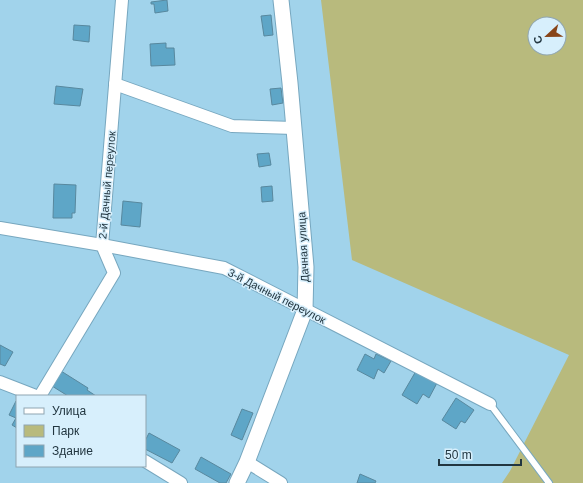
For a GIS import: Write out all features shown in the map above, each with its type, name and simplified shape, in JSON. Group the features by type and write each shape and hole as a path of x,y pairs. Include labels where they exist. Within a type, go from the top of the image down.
{"street":[{"name":"2-й Дачный переулок","path":"41,395 114,273 102,245 122,0"},
{"name":"Дачная улица","path":"237,483 247,462 305,310 306,267 281,0"},
{"path":"115,84 232,126 294,128"},
{"name":"3-й Дачный переулок","path":"0,228 224,268 490,404"},
{"path":"0,382 33,395"},
{"path":"146,462 181,483"},
{"path":"247,462 281,483"}],"lane":[{"path":"490,404 549,483"}],"green space":[{"path":"321,0 583,0 583,483 502,483 510,471 569,355 352,260"}],"building":[{"path":"167,0 168,11 155,13 154,4 151,4 151,2"},
{"path":"271,15 273,35 264,36 261,16"},
{"path":"74,25 90,26 89,42 73,40"},
{"path":"166,43 166,48 174,48 175,65 151,66 150,44"},
{"path":"56,86 83,89 80,106 54,104"},
{"path":"281,88 283,103 272,105 270,89"},
{"path":"269,153 271,165 259,167 257,154"},
{"path":"54,184 76,185 75,213 72,213 72,218 53,218"},
{"path":"272,186 273,201 262,202 261,187"},
{"path":"123,201 142,203 140,227 121,225"},
{"path":"0,345 13,352 5,366 0,364"},
{"path":"365,354 374,359 376,354 391,361 384,373 378,369 374,379 357,370"},
{"path":"61,371 88,388 87,390 94,395 66,395 52,386"},
{"path":"416,371 437,383 429,398 423,394 417,404 402,395"},
{"path":"456,398 474,410 465,423 461,421 456,429 442,420"},
{"path":"16,401 16,418 9,415"},
{"path":"242,409 253,413 242,440 231,435"},
{"path":"16,418 16,427 12,425"},
{"path":"149,433 180,450 172,463 146,450 146,439"},
{"path":"201,457 231,474 226,483 220,483 195,469"},
{"path":"360,474 376,481 375,483 357,483"}]}
